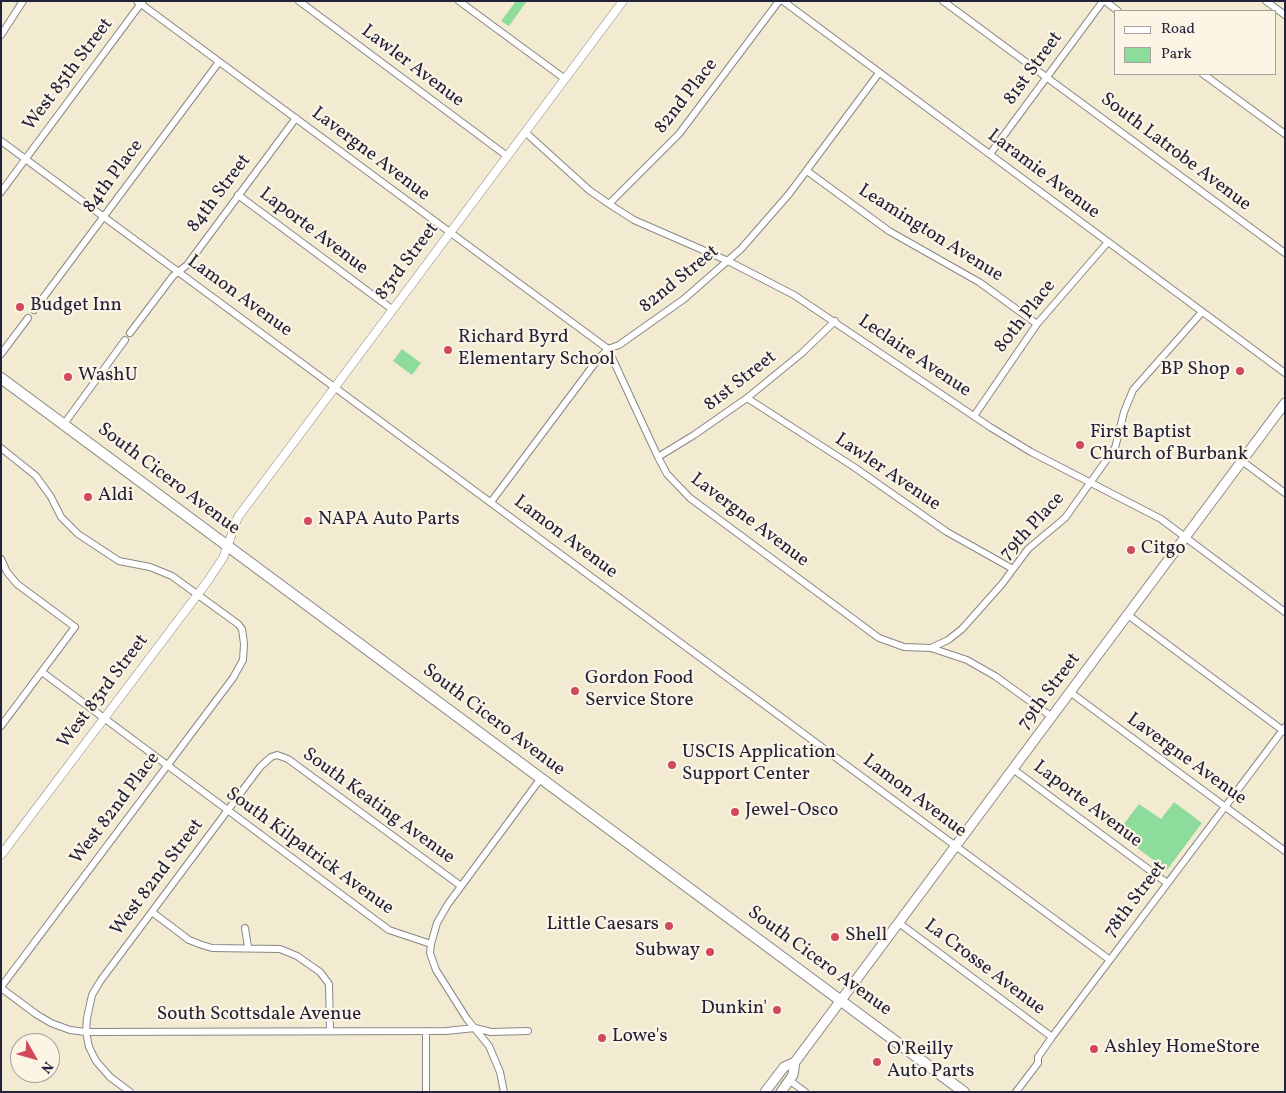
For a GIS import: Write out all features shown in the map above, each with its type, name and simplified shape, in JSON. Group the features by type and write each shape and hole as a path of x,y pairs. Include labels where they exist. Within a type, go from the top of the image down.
{"main road":[{"name":"South Cicero Avenue","path":"1,378 964,1092"},
{"name":"79th Street","path":"795,1062 1285,403"},
{"path":"765,1092 784,1067 795,1062 794,1075 781,1092"}],"street":[{"path":"1,35 23,1"},
{"name":"Lawler Avenue","path":"299,1 508,156"},
{"path":"460,1 565,80"},
{"name":"83rd Street","path":"228,546 238,517 623,1"},
{"name":"82nd Place","path":"609,204 679,134 779,1"},
{"name":"Laramie Avenue","path":"783,1 1285,373"},
{"name":"South Latrobe Avenue","path":"944,1 1285,254"},
{"path":"1104,1 1117,10"},
{"name":"81st Street","path":"990,154 1104,1"},
{"path":"1266,1 1285,15"},
{"name":"Lavergne Avenue","path":"140,2 608,349 667,474 690,498 879,638 904,647 931,648 982,668 1052,717"},
{"name":"West 85th Street","path":"1,192 140,2"},
{"name":"84th Place","path":"34,310 219,62"},
{"name":"82nd Street","path":"491,502 598,359 608,349 619,345 665,313 728,261 775,212 879,73"},
{"path":"1204,75 1285,134"},
{"name":"84th Street","path":"130,333 178,272 187,264 296,118"},
{"name":"Leclaire Avenue","path":"525,132 588,190 634,220 778,285 1031,452 1161,519 1285,612"},
{"name":"Lamon Avenue","path":"1,141 1110,960"},
{"name":"Leamington Avenue","path":"806,171 889,231 979,282 1037,324"},
{"name":"Laporte Avenue","path":"238,195 393,310"},
{"name":"80th Place","path":"974,416 1037,324 1108,242"},
{"name":"79th Place","path":"931,648 948,640 962,629 1013,570 1032,544 1065,518 1115,448 1124,412 1133,390 1202,312"},
{"path":"1,354 28,318"},
{"name":"81st Street","path":"658,457 694,435 747,398 802,353 835,321"},
{"path":"64,424 125,340"},
{"name":"Lawler Avenue","path":"747,398 848,463 947,532 1013,570"},
{"path":"1,448 36,476 50,496 60,518 78,534 108,556 119,561 161,570 198,594"},
{"path":"1242,461 1285,492"},
{"name":"West 83rd Street","path":"1,856 198,594 223,558 228,546"},
{"path":"1,559 7,572 18,584 75,627 42,672 4,718 1,726"},
{"name":"West 82nd Place","path":"1,987 240,668 244,644 242,629 198,594"},
{"path":"1128,615 1284,730"},
{"name":"South Kilpatrick Avenue","path":"42,672 389,930 431,944"},
{"name":"Lavergne Avenue","path":"1070,692 1285,851"},
{"name":"78th Street","path":"1016,1092 1038,1063 1038,1057 1052,1037 1219,813 1284,730"},
{"name":"West 82nd Street","path":"86,1032 92,995 227,810 260,767 276,755"},
{"name":"South Keating Avenue","path":"276,755 294,763 461,886"},
{"name":"Laporte Avenue","path":"1013,769 1167,883"},
{"path":"504,1092 500,1072 493,1053 439,976 432,962 431,944 442,914 541,778"},
{"path":"152,912 189,940 212,948 248,947 288,950 326,978 330,990 330,1030"},
{"name":"La Crosse Avenue","path":"899,923 1052,1037"},
{"path":"245,928 248,947"},
{"name":"South Scottsdale Avenue","path":"1,987 51,1023 70,1030 86,1032 475,1028 492,1032 528,1031"},
{"path":"426,1030 426,1092"},
{"path":"86,1032 96,1061 110,1077 130,1092"},
{"path":"789,1080 805,1092"}],"green space":[{"path":"516,1 527,1 509,26 501,21"},
{"path":"402,349 421,363 412,375 393,361"},
{"path":"1174,802 1202,823 1167,870 1117,833 1139,804 1161,819"}],"place":[{"name":"Budget Inn","path":"20,307"},
{"name":"Richard Byrd Elementary School","path":"448,350"},
{"name":"BP Shop","path":"1240,371"},
{"name":"WashU","path":"68,377"},
{"name":"First Baptist Church of Burbank","path":"1080,445"},
{"name":"Aldi","path":"88,497"},
{"name":"NAPA Auto Parts","path":"308,521"},
{"name":"Citgo","path":"1131,550"},
{"name":"Gordon Food Service Store","path":"575,691"},
{"name":"USCIS Application Support Center","path":"672,765"},
{"name":"Jewel-Osco","path":"735,812"},
{"name":"Little Caesars","path":"669,926"},
{"name":"Shell","path":"835,937"},
{"name":"Subway","path":"710,952"},
{"name":"Dunkin'","path":"777,1010"},
{"name":"Lowe's","path":"602,1038"},
{"name":"Ashley HomeStore","path":"1094,1049"},
{"name":"O'Reilly Auto Parts","path":"877,1062"}]}
